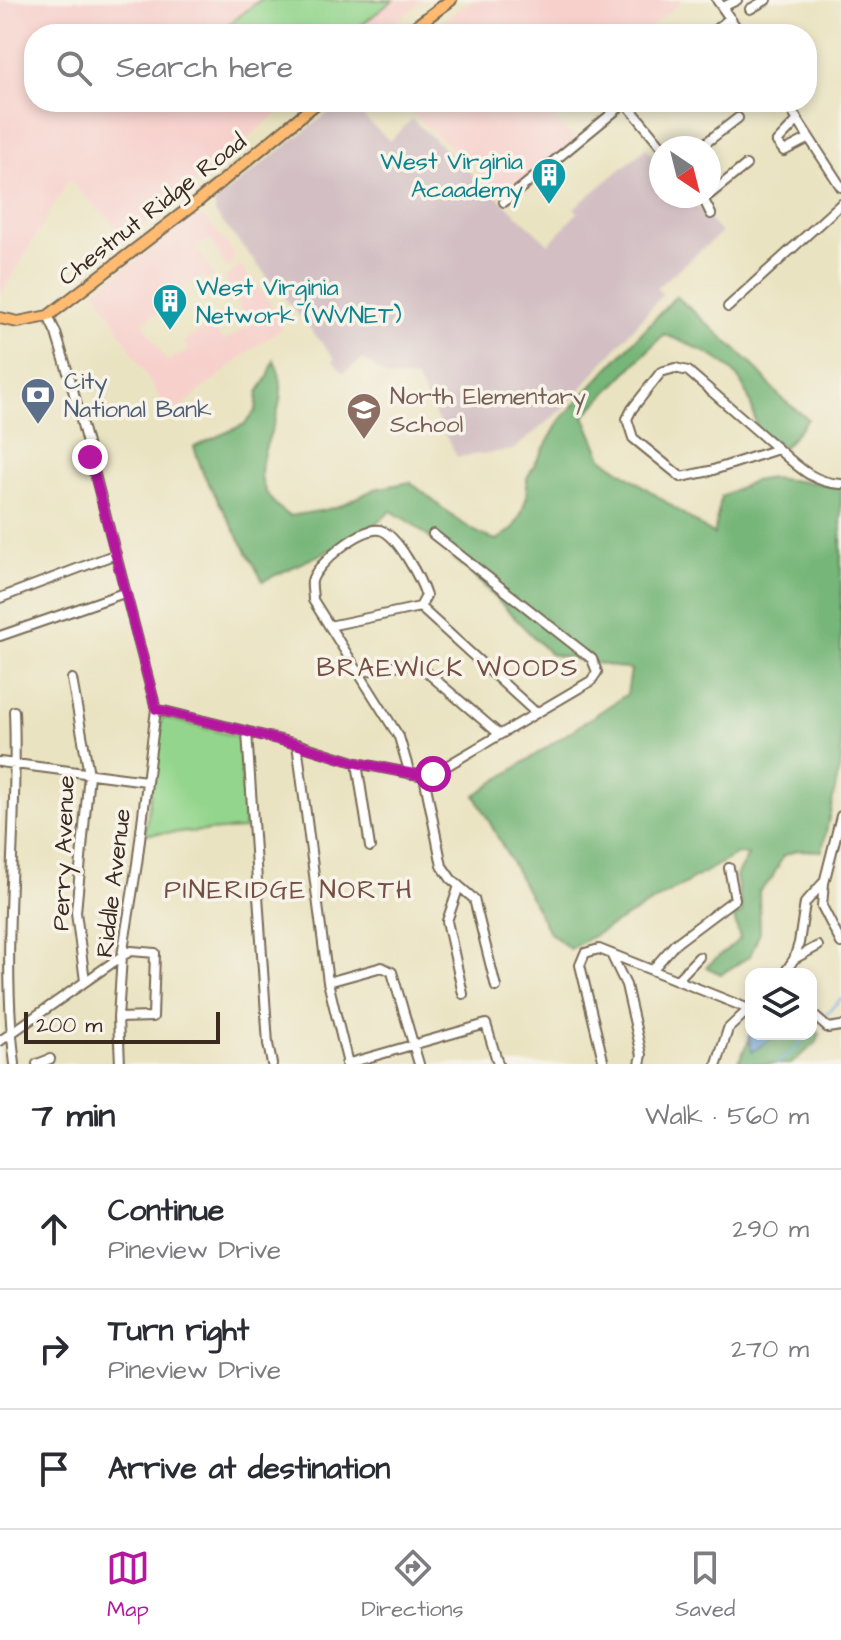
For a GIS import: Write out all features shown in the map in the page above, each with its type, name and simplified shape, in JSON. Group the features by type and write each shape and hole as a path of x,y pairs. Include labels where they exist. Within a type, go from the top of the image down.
{"main road":[{"path":"419,24 451,0"},
{"name":"Chestnut Ridge Road","path":"0,318 18,322 48,316 197,202 306,112"}],"street":[{"path":"734,24 720,4 737,0"},
{"path":"750,9 766,0"},
{"path":"722,24 730,18"},
{"path":"504,202 614,112"},
{"path":"634,112 653,136"},
{"path":"793,112 841,187"},
{"path":"715,136 738,118"},
{"path":"798,120 777,142 784,151 809,138"},
{"path":"721,184 746,165"},
{"path":"728,307 841,204"},
{"path":"709,208 711,214"},
{"path":"48,316 72,386 156,709 297,744 357,763 424,776 433,774 591,681 597,672 592,659 433,534"},
{"path":"778,449 681,477 633,438 627,419 661,372 675,368 688,371 778,449 809,476 825,483 841,484"},
{"path":"329,626 420,607 426,596 421,580 389,533 377,529 361,533 320,566 312,582 313,600 329,626 360,672 399,737 410,774"},
{"path":"0,598 116,554"},
{"path":"0,636 124,593"},
{"path":"420,607 535,712"},
{"path":"360,672 405,664 423,669 498,733"},
{"name":"Perry Avenue","path":"72,679 89,774 76,912 85,981"},
{"name":"Riddle Avenue","path":"120,1064 118,1018 122,956 156,709"},
{"path":"14,711 16,765 3,974 15,1064"},
{"path":"247,732 272,1064"},
{"path":"297,744 328,982 347,1064 486,1024 498,1064"},
{"path":"0,762 146,781"},
{"path":"357,763 370,847"},
{"path":"424,776 442,866 474,899 496,987"},
{"path":"841,816 824,883 822,906 841,943"},
{"path":"652,970 675,944 735,899 729,868"},
{"path":"788,968 794,959 803,927 805,903 824,883"},
{"path":"459,886 447,921 463,994"},
{"path":"794,959 818,946"},
{"path":"604,1064 580,965 585,953 599,949 745,1006"},
{"path":"0,1041 122,956 131,951 155,953 153,1017 118,1018"},
{"path":"611,953 626,985 642,1055 640,1064"},
{"path":"677,980 699,957"},
{"path":"328,982 382,967 392,972 419,1064"},
{"path":"717,1064 728,1029 745,1013"},
{"path":"817,1018 828,1028 841,1026"},
{"path":"37,1064 50,1059"}],"shaded area":[{"path":"0,0 423,0 392,24 24,24 24,112 279,112 130,236 115,226 69,180 0,296"},
{"path":"471,0 683,0 655,24 439,24"},
{"path":"329,112 358,112 390,141 412,119 549,244 578,212 574,208 646,148 649,151 649,208 699,208 721,233 656,288 663,294 563,409 513,450 457,457 416,379 387,377 363,359 343,373 333,361 335,359 215,213 215,201"},
{"path":"410,112 551,112 576,140 505,198 475,169 479,166 455,151"},
{"path":"195,214 207,220 234,254 233,262 227,269 210,239 197,247 214,276 206,280 203,276 157,305 160,312 143,322 167,362 189,350 184,341 220,320 222,325 215,330 223,341 253,324 250,318 246,319 225,282 225,278 240,266 281,317 283,324 282,328 170,416 96,290"}],"green space":[{"path":"260,0 393,0 363,24 229,24"},
{"path":"676,296 752,364 781,398 808,419 784,447 757,430 746,391 727,366 664,334 584,416 602,458 714,535 721,497 753,481 771,478 841,486 841,761 822,851 797,850 783,856 771,880 759,891 760,932 750,956 721,974 706,967 740,939 734,917 742,913 736,876 748,855 737,854 570,949 549,932 475,795 627,694 631,670 550,654 469,571 414,525 391,511 366,533 263,581 203,473 194,447 245,424 256,410 258,392 274,360 281,391 261,472 264,487 273,502 290,516 325,510 375,489 410,482 463,523 497,540 513,529 521,514 527,496 527,478 560,420"},
{"path":"162,717 239,737 245,829 145,834"},
{"path":"817,1032 820,1034 817,1042 791,1064 737,1064 749,1040 817,1040"}],"water":[{"path":"750,1040 769,1040 752,1052"}],"waterway":[{"path":"823,1017 841,999"},
{"path":"776,1064 802,1040"}],"place":[{"name":"West Virginia Acaademy","path":"549,206"},
{"name":"West Virginia Network (WVNET)","path":"170,332"},
{"name":"City National Bank","path":"38,426"},
{"name":"North Elementary School","path":"364,441"}],"district":[{"name":"BRAEWICK WOODS","path":"448,667"},
{"name":"PINERIDGE NORTH","path":"289,889"}],"route":[{"path":"90,457 156,709 292,743 357,763 410,774 433,774"}]}
